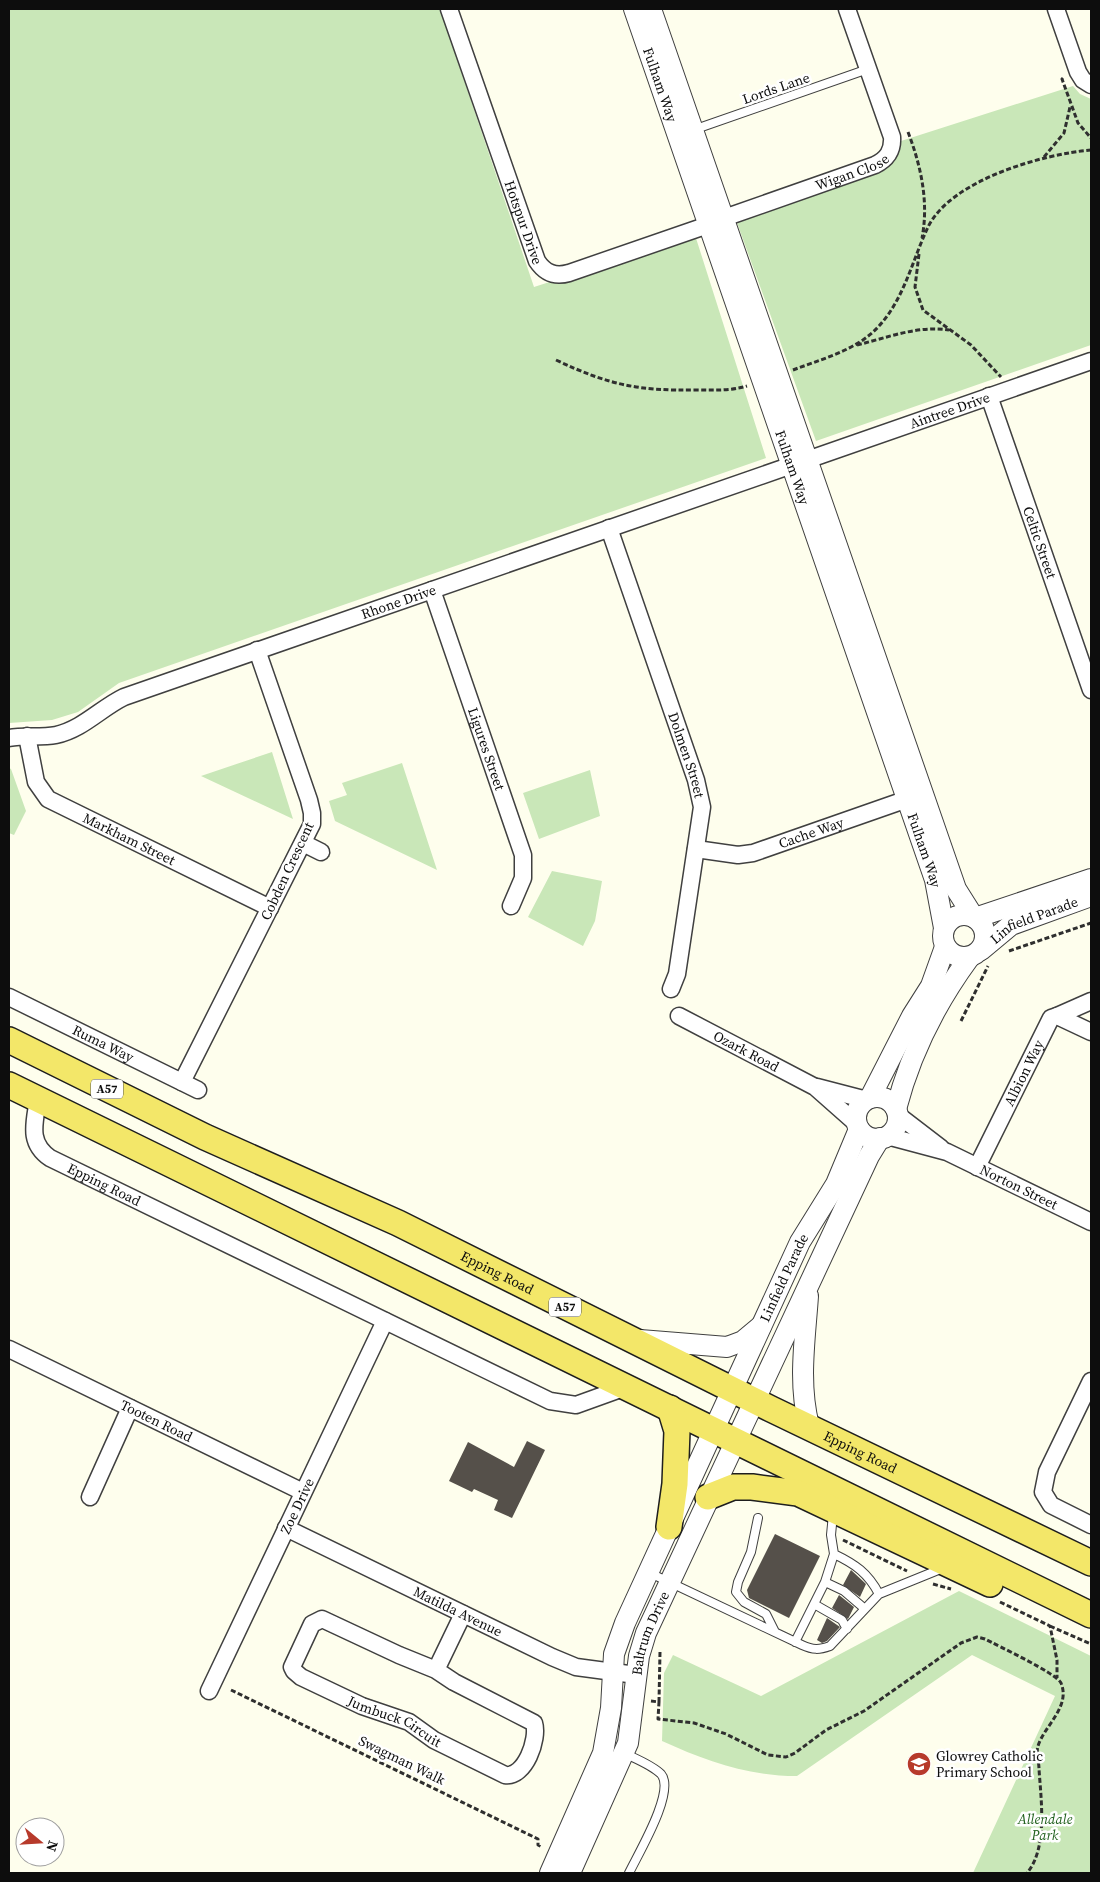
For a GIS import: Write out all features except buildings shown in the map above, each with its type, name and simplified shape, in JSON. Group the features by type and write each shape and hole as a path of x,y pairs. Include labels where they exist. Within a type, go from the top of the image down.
{"main road":[{"name":"Epping Road","path":"9,1040 205,1137 398,1223 744,1395 1091,1563"},
{"path":"9,1084 737,1440 953,1578 1063,1619 1091,1625"},
{"path":"669,1528 675,1484 677,1431 670,1408"},
{"path":"708,1497 733,1487 752,1487 830,1498 1091,1614"}],"street":[{"name":"Hotspur Drive","path":"449,9 537,261 542,268 554,274 569,273 716,222"},
{"name":"Fulham Way","path":"634,9 716,222 916,796 956,889 974,917"},
{"name":"Fulham Way","path":"651,9 692,130 716,222"},
{"name":"Wigan Close","path":"716,222 883,161 890,150 892,137 847,9"},
{"path":"1056,9 1078,72 1091,85"},
{"name":"Aintree Drive","path":"800,462 1091,361"},
{"name":"Celtic Street","path":"989,396 1091,690"},
{"name":"Rhone Drive","path":"9,738 55,735 68,731 92,718 124,696 800,462"},
{"name":"Dolmen Street","path":"609,528 696,780 702,807 677,974 671,989"},
{"name":"Ligures Street","path":"432,590 523,855 523,878 511,906"},
{"name":"Cobden Crescent","path":"182,1082 312,824 312,813 257,650"},
{"name":"Markham Street","path":"26,736 36,782 48,798 270,908"},
{"name":"Fulham Way","path":"916,796 935,880 945,937"},
{"name":"Cache Way","path":"696,849 738,854 753,853 916,796"},
{"path":"303,843 321,852"},
{"name":"Linfield Parade","path":"974,917 1091,879"},
{"name":"Linfield Parade","path":"897,1112 905,1077 939,1003 980,957 1011,925 1091,896"},
{"path":"859,1126 858,1110 869,1099 912,1016 931,986 945,937 953,918 960,915 974,917 981,922 986,936 980,957 955,956 945,937"},
{"name":"Ruma Way","path":"9,997 198,1090"},
{"path":"1057,1016 1091,1001"},
{"name":"Ozark Road","path":"679,1016 815,1087"},
{"path":"1057,1016 1091,1032"},
{"name":"Albion Way","path":"977,1167 1050,1018 1057,1016"},
{"path":"815,1087 869,1099 877,1097 888,1100 897,1112 896,1127 884,1137 868,1137 859,1126 815,1087"},
{"name":"Epping Road","path":"38,1099 34,1138 36,1145 50,1158 558,1404 576,1405 626,1387"},
{"name":"Norton Street","path":"897,1112 947,1152 1091,1222"},
{"name":"Linfield Parade","path":"744,1395 763,1324 800,1242 836,1184 859,1126"},
{"name":"Linfield Parade","path":"714,1430 744,1395 808,1284 869,1156 884,1137"},
{"name":"Norton Street","path":"884,1137 947,1152"},
{"path":"808,1284 802,1402 809,1426"},
{"name":"Zoe Drive","path":"209,1691 385,1321"},
{"path":"630,1339 727,1347 744,1341 763,1324"},
{"name":"Tooten Road","path":"9,1349 303,1492"},
{"path":"1091,1381 1048,1472 1043,1492 1051,1505 1091,1525"},
{"name":"Baltrum Drive","path":"570,1873 624,1753 631,1730 636,1675 646,1633 708,1497 737,1440 744,1395"},
{"path":"90,1497 130,1408"},
{"name":"Baltrum Drive","path":"550,1873 603,1752 611,1708 614,1654 648,1572 714,1430"},
{"name":"Matilda Avenue","path":"286,1528 566,1664 612,1673 636,1675"},
{"path":"436,1670 463,1614"},
{"name":"Jumbuck Circuit","path":"322,1619 398,1656 436,1670 454,1682 534,1723 535,1739 518,1772 505,1775 434,1740 409,1722 362,1706 301,1676 292,1667 312,1624 322,1619"}],"lane":[{"name":"Lords Lane","path":"692,130 868,69"},
{"path":"795,1642 824,1582 834,1554 831,1535 830,1498"},
{"path":"758,1518 751,1552 738,1582 736,1592 744,1602 766,1614 775,1632"},
{"path":"834,1554 856,1565 870,1578 878,1594"},
{"path":"648,1572 813,1650 821,1650 830,1646 878,1594 937,1570 953,1578"},
{"path":"824,1582 844,1591 865,1609"},
{"path":"814,1604 842,1620 847,1629"},
{"path":"624,1753 661,1774 666,1786 663,1801 628,1873"}],"path":[{"path":"1078,72 1062,79 1078,123 1091,138"},
{"path":"1042,159 1064,133 1070,104"},
{"path":"908,131 917,155 924,197 924,228 915,287 920,305 928,316 952,330 971,345 998,373 1007,390"},
{"path":"853,346 871,334 894,305 933,218 957,193 974,184 1042,159 1091,150"},
{"path":"556,360 613,384 652,389 734,390 853,346 922,330 938,328 952,330"},
{"path":"1005,952 1091,923"},
{"path":"961,1021 980,957"},
{"path":"831,1535 939,1586 953,1578"},
{"path":"994,1599 1091,1644"},
{"path":"1050,1626 1057,1660 1057,1678"},
{"path":"634,1701 659,1702 658,1719 694,1722 726,1734 768,1755 778,1757 795,1753 826,1730 864,1711 969,1639 985,1639 1057,1678 1062,1685 1062,1699 1055,1718 1038,1746 1042,1824 1034,1864 1027,1873"},
{"name":"Swagman Walk","path":"231,1690 538,1839 538,1845 558,1855"}],"green space":[{"path":"9,9 440,9 534,287 695,235 766,458 119,683 78,712 52,720 9,723"},
{"path":"1073,86 1080,94 1091,99 1091,345 816,441 736,220 895,154 901,141"},
{"path":"272,752 293,819 201,776"},
{"path":"402,763 437,870 335,821 329,801 347,795 342,783"},
{"path":"9,768 26,811 14,835 9,833"},
{"path":"590,770 600,816 539,839 523,793"},
{"path":"552,871 602,881 595,921 583,946 528,917"},
{"name":"Allendale Park","path":"959,1591 1091,1656 1091,1873 973,1873 1055,1696 972,1655 797,1776 761,1773 728,1766 662,1741 664,1673 673,1655 761,1696"}],"place":[{"name":"Glowrey Catholic Primary School","path":"919,1764"}]}
